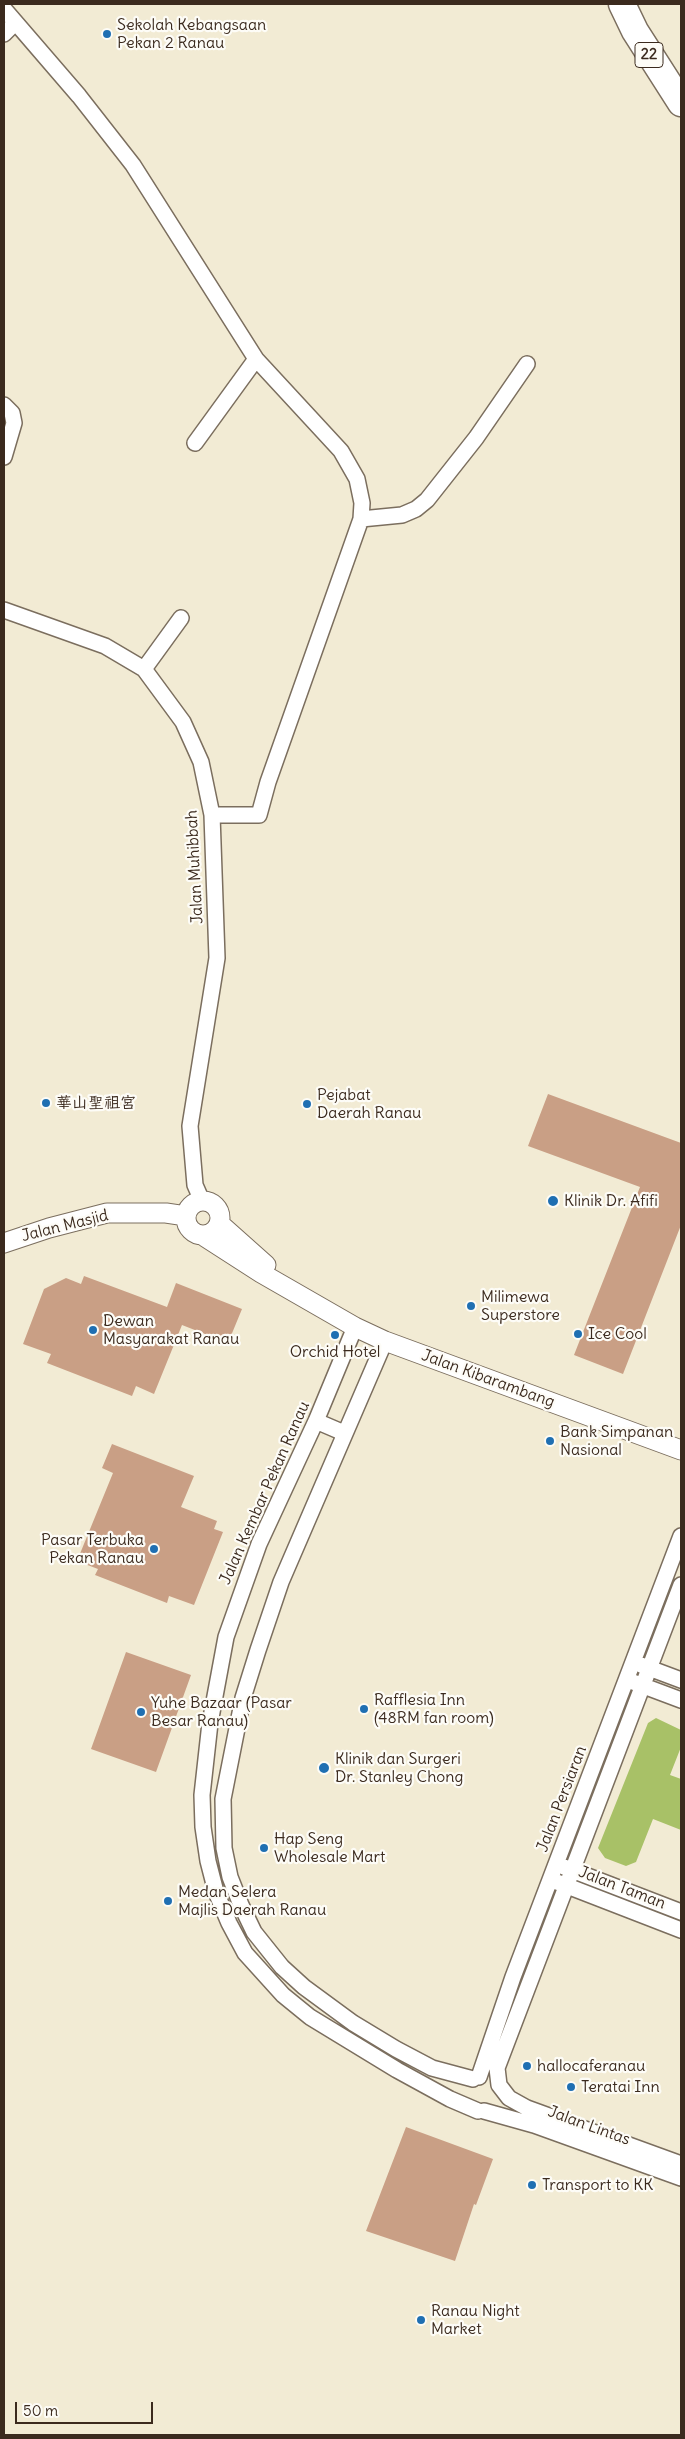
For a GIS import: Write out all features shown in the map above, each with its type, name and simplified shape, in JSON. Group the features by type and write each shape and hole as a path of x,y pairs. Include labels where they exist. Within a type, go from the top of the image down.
{"highway":[{"name":"22","path":"622,4 635,31 681,104"}],"street":[{"path":"4,9 79,96 133,164 256,358 347,458 357,479 362,503 361,518 268,782 259,815 212,815"},
{"path":"4,34 15,23"},
{"path":"195,442 256,358"},
{"path":"361,518 402,516 416,509 427,500 476,438 527,364"},
{"path":"4,405 12,414 14,423 4,457"},
{"name":"Jalan Muhibbah","path":"4,610 105,646 144,669 170,702 194,743 201,762 212,815 217,958 190,1126 195,1185 202,1201"},
{"path":"144,669 181,618"},
{"path":"202,1201 207,1201 220,1212 220,1224 213,1232 202,1235 192,1231 186,1221 186,1216 192,1206 202,1201"},
{"name":"Jalan Masjid","path":"4,1243 49,1228 107,1214 166,1213 186,1216"},
{"name":"Jalan Kibarambang","path":"220,1224 301,1295"},
{"name":"Jalan Kibarambang","path":"202,1235 261,1273 355,1327 385,1341 681,1450"},
{"name":"Jalan Kembar Pekan Ranau","path":"355,1327 316,1421 259,1544 226,1637 210,1723 202,1795 203,1827 208,1861 216,1892 229,1923 245,1953 283,1994 310,2017 397,2070 450,2099 481,2111"},
{"path":"385,1341 344,1432 281,1582 243,1698 223,1798 224,1848 230,1877 241,1906 254,1932 282,1967 304,1987 346,2018 396,2049 432,2068 476,2078 490,2078 499,2085"},
{"path":"316,1421 344,1432"},
{"name":"Jalan Persiaran","path":"476,2078 681,1536"},
{"path":"476,2078 466,2094 469,2104 481,2111 490,2110 498,2102 500,2091 497,2068 681,1585"},
{"path":"633,1662 681,1680"},
{"path":"626,1680 681,1700"},
{"name":"Jalan Taman","path":"556,1864 681,1912"},
{"name":"Jalan Taman","path":"550,1879 681,1930"},
{"name":"Jalan Lintas","path":"499,2085 509,2098 527,2108 681,2164"},
{"name":"Jalan Lintas","path":"481,2111 534,2124 681,2178"}],"green space":[{"path":"656,1718 681,1730 681,1747 670,1775 681,1779 681,1830 653,1819 636,1862 626,1866 605,1858 598,1848 648,1723"}],"building":[{"path":"548,1094 681,1143 681,1225 623,1374 574,1355 640,1187 528,1146"},
{"name":"Dewan Masyarakat Ranau","path":"84,1276 167,1307 176,1283 242,1309 228,1343 182,1325 154,1394 136,1386 132,1396 47,1363 51,1354 23,1344 44,1289 66,1278 81,1284"},
{"path":"112,1444 194,1476 181,1507 217,1521 214,1529 223,1532 194,1605 169,1596 167,1603 95,1575 98,1569 77,1561 113,1473 102,1468"},
{"name":"Yuhe Bazaar (Pasar Besar Ranau)","path":"126,1652 191,1675 156,1772 91,1749"},
{"path":"406,2127 493,2159 476,2205 474,2204 455,2261 366,2231"}],"place":[{"name":"Sekolah Kebangsaan Pekan 2 Ranau","path":"107,34"},
{"name":"華山聖祖宮","path":"46,1103"},
{"name":"Pejabat Daerah Ranau","path":"307,1104"},
{"name":"Klinik Dr. Afifi","path":"553,1201"},
{"name":"Milimewa Superstore","path":"471,1306"},
{"name":"Dewan Masyarakat Ranau","path":"93,1330"},
{"name":"Ice Cool","path":"578,1334"},
{"name":"Orchid Hotel","path":"335,1335"},
{"name":"Bank Simpanan Nasional","path":"550,1441"},
{"name":"Pasar Terbuka Pekan Ranau","path":"154,1549"},
{"name":"Rafflesia Inn (48RM fan room)","path":"364,1709"},
{"name":"Yuhe Bazaar (Pasar Besar Ranau)","path":"141,1712"},
{"name":"Klinik dan Surgeri Dr. Stanley Chong","path":"324,1768"},
{"name":"Hap Seng Wholesale Mart","path":"264,1848"},
{"name":"Medan Selera Majlis Daerah Ranau","path":"168,1901"},
{"name":"hallocaferanau","path":"527,2066"},
{"name":"Teratai Inn","path":"571,2087"},
{"name":"Transport to KK","path":"532,2185"},
{"name":"Ranau Night Market","path":"421,2320"}]}
